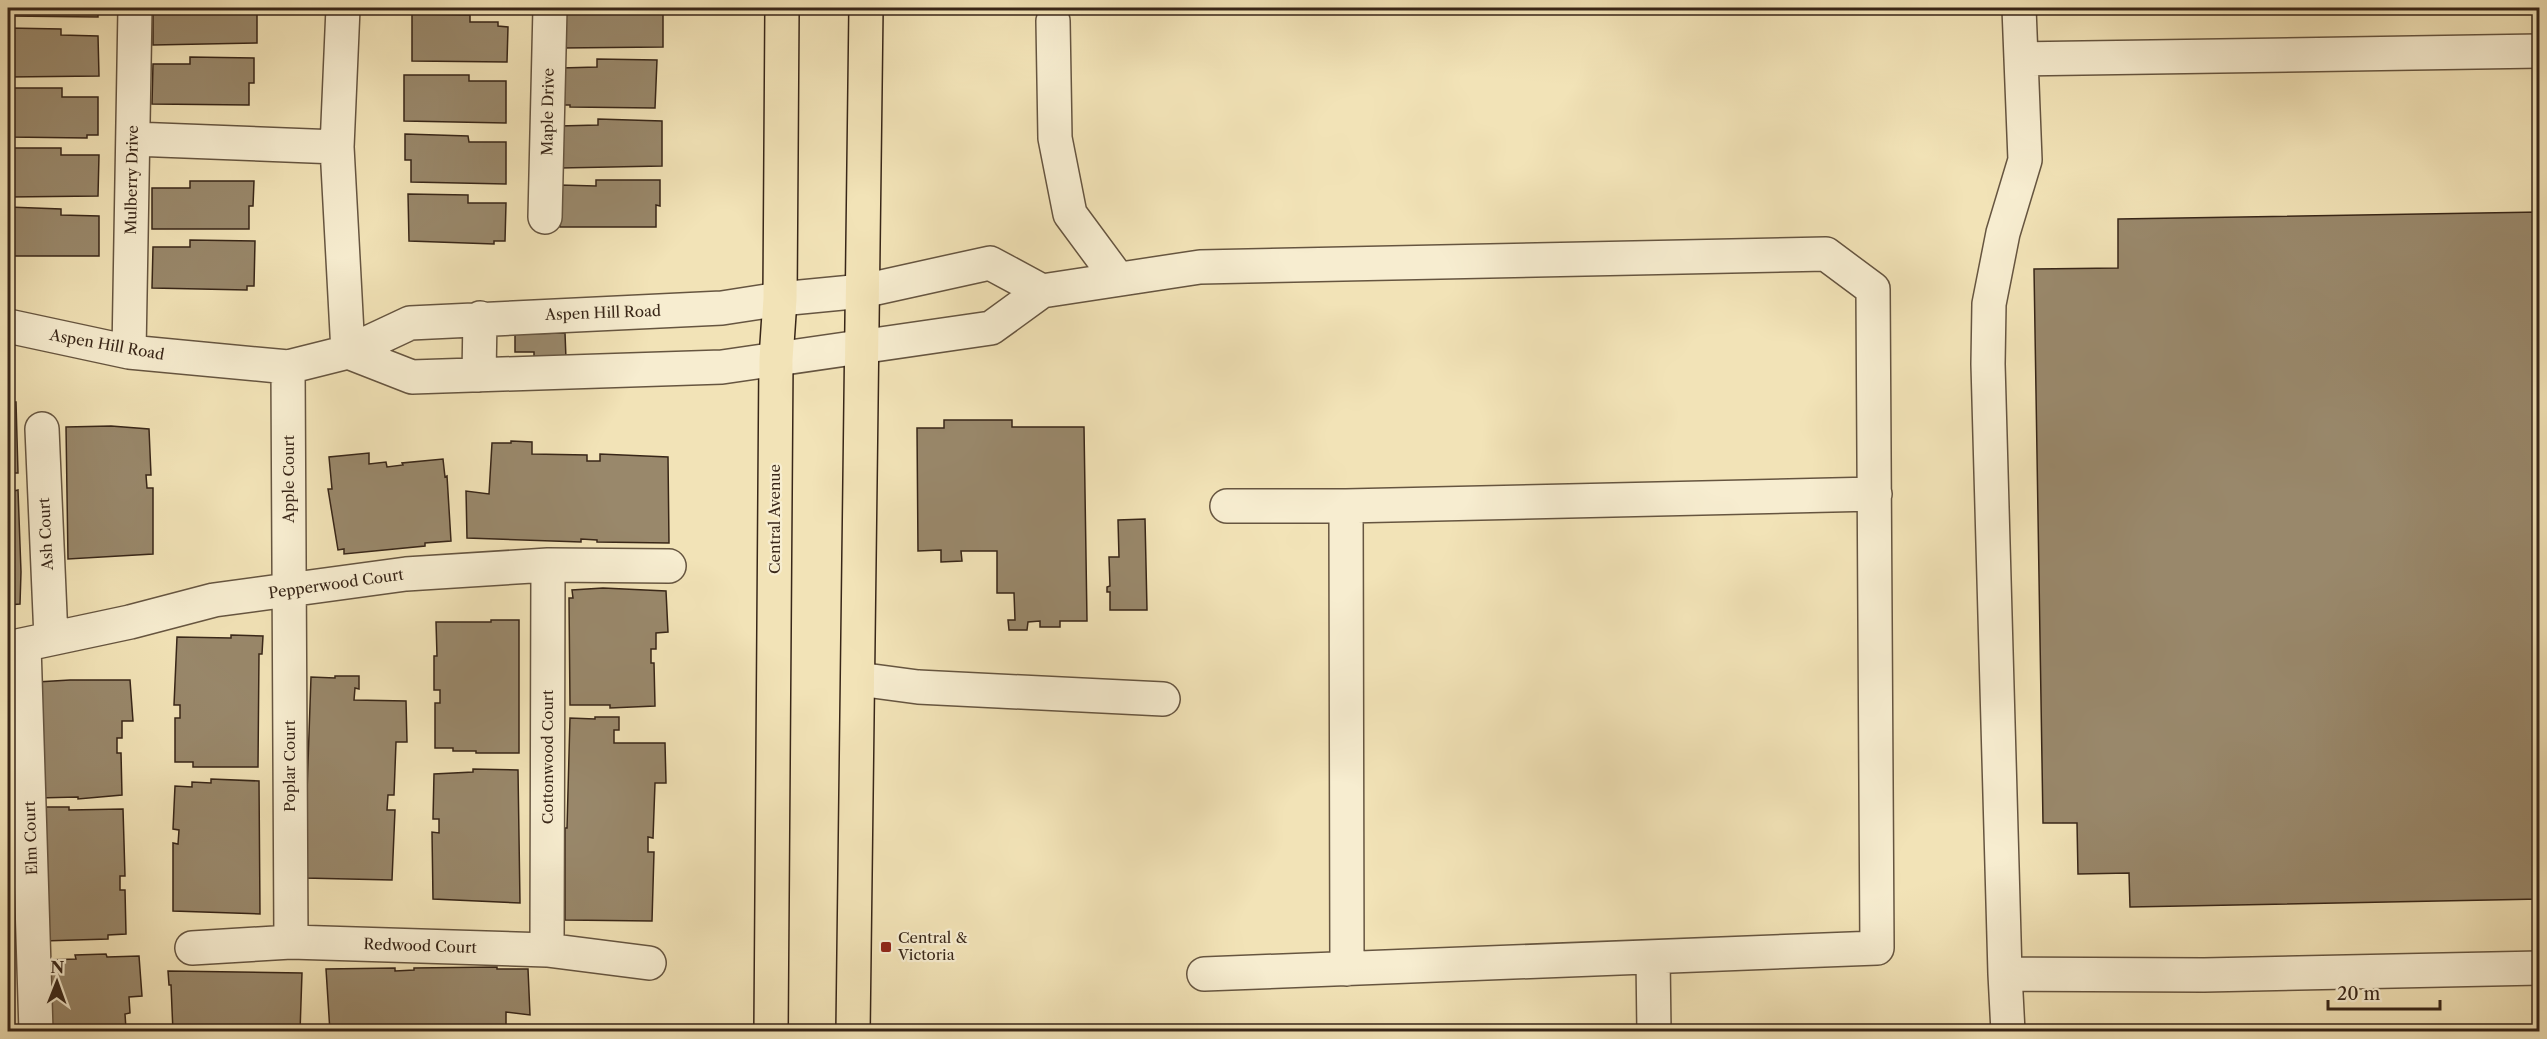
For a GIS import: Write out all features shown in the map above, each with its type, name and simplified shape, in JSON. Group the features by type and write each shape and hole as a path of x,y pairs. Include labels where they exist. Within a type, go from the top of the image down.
{"main road":[{"name":"Central Avenue","path":"771,1032 782,8"},
{"path":"853,1032 867,8"}],"street":[{"name":"Mulberry Drive","path":"129,352 135,8"},
{"path":"343,8 337,147 348,352 412,377 722,367 861,348 991,328 1042,291 1200,267 1826,254 1873,289 1877,948 1204,974"},
{"name":"Maple Drive","path":"545,217 550,8"},
{"path":"2008,1032 1988,364 1989,304 2003,233 2025,160 2019,8"},
{"path":"1053,21 1055,138 1070,214 1118,279"},
{"path":"2021,59 2540,51"},
{"path":"132,139 337,147"},
{"name":"Aspen Hill Road","path":"8,326 129,352 288,367 348,352 410,323 722,308 780,299 863,291 990,263 1042,291"},
{"path":"479,375 480,318"},
{"name":"Apple Court","path":"288,367 289,591"},
{"name":"Ash Court","path":"28,644 42,429"},
{"path":"1227,506 1346,507 1875,494"},
{"path":"1346,507 1347,969"},
{"name":"Pepperwood Court","path":"28,644 130,622 214,600 406,574 548,565 669,566"},
{"name":"Cottonwood Court","path":"547,950 548,565"},
{"name":"Poplar Court","path":"289,591 291,942"},
{"name":"Elm Court","path":"28,644 21,946 36,1032"},
{"path":"858,679 918,687 1163,699"},
{"name":"Redwood Court","path":"192,948 291,942 547,950 649,963"},
{"path":"1653,957 1654,1032"},
{"path":"2005,975 2204,975 2540,968"}],"building":[{"path":"8,8 98,8 98,17 8,16"},
{"path":"153,8 257,8 257,43 153,45"},
{"path":"437,8 469,8 469,14 437,14"},
{"path":"561,8 663,8 663,47 561,48"},
{"path":"412,14 470,15 470,22 498,22 498,26 508,27 507,62 412,61"},
{"path":"8,28 61,29 61,35 98,36 99,76 8,77"},
{"path":"190,57 254,58 254,83 249,83 249,105 152,104 153,64 190,64"},
{"path":"597,59 657,60 655,108 560,105 561,68 597,67"},
{"path":"404,75 469,75 469,81 506,81 506,123 404,121"},
{"path":"8,88 62,88 62,97 98,97 98,135 87,135 87,138 8,137"},
{"path":"598,119 662,121 662,166 560,168 559,126 598,125"},
{"path":"405,134 468,136 469,142 506,142 506,184 411,182 411,160 405,160"},
{"path":"8,148 61,148 61,155 99,155 98,196 8,197"},
{"path":"596,180 660,180 660,206 656,205 656,227 560,227 560,185 596,186"},
{"path":"190,181 254,181 253,206 249,206 249,229 152,229 152,188 190,188"},
{"path":"408,194 468,195 468,203 506,203 505,241 494,241 494,244 409,241"},
{"path":"8,207 61,209 61,215 99,216 99,256 8,256"},
{"path":"2540,212 2540,899 2130,907 2129,873 2078,874 2077,823 2043,823 2034,269 2118,268 2118,219"},
{"path":"190,240 255,241 254,286 247,286 247,290 152,288 153,247 190,247"},
{"path":"565,333 566,359 534,360 534,352 515,352 515,334"},
{"path":"8,402 16,402 18,473 14,473 14,491 18,490 21,572 20,604 8,605"},
{"path":"944,420 1012,420 1012,427 1084,427 1087,621 1060,621 1060,627 1040,627 1040,621 1028,622 1027,630 1009,630 1008,620 1015,620 1014,593 997,593 997,551 961,551 962,561 941,562 941,550 918,551 917,428 944,428"},
{"path":"111,426 149,429 151,475 146,475 147,488 153,488 153,554 68,559 66,427"},
{"path":"511,441 532,442 532,454 587,455 587,461 600,461 600,454 668,457 669,543 597,542 597,540 581,539 581,542 467,538 466,491 489,494 492,443 511,443"},
{"path":"369,453 369,464 386,462 387,467 403,465 402,463 443,459 445,477 447,476 451,541 425,543 425,546 344,554 344,549 338,550 328,489 332,489 329,457"},
{"path":"1145,519 1147,610 1110,610 1110,592 1107,592 1107,587 1110,586 1109,557 1119,557 1118,520"},
{"path":"603,588 666,591 668,632 656,633 656,649 651,649 651,663 654,663 655,706 610,708 610,705 570,705 569,598 573,598 572,590"},
{"path":"491,620 519,620 519,753 476,753 476,751 453,751 453,748 435,748 435,703 440,703 440,690 434,690 434,656 437,656 436,622 491,622"},
{"path":"231,635 263,636 262,654 259,654 258,767 193,767 193,762 175,762 175,718 180,718 180,705 174,705 177,637 231,638"},
{"path":"335,676 359,676 359,689 355,688 354,700 406,701 407,742 396,742 394,795 388,795 387,810 395,810 392,880 304,878 311,677 335,678"},
{"path":"130,680 133,721 122,721 122,738 117,738 117,753 121,753 122,795 78,799 78,797 38,798 37,682"},
{"path":"595,717 619,717 619,730 614,730 614,743 665,743 666,783 655,783 653,838 648,837 648,852 654,852 652,921 565,920 565,828 567,828 570,718 595,719"},
{"path":"473,769 518,770 520,903 433,899 432,832 439,833 439,819 433,819 434,774 473,772"},
{"path":"211,779 259,781 260,914 173,911 173,843 178,844 179,830 173,829 175,786 192,787 192,782 211,783"},
{"path":"36,807 69,807 69,810 123,809 125,876 120,876 120,890 125,890 126,934 108,935 108,939 43,941"},
{"path":"106,954 107,957 139,956 142,996 129,997 130,1013 125,1014 126,1029 130,1032 43,1032 45,960 76,959 75,955"},
{"path":"497,967 497,969 528,969 530,1015 506,1012 506,1032 330,1032 326,969 395,968 395,971 414,970 414,968"},
{"path":"168,971 302,973 300,1032 173,1032 171,985 169,985"}],"place":[{"name":"Central & Victoria","path":"886,947"}]}
